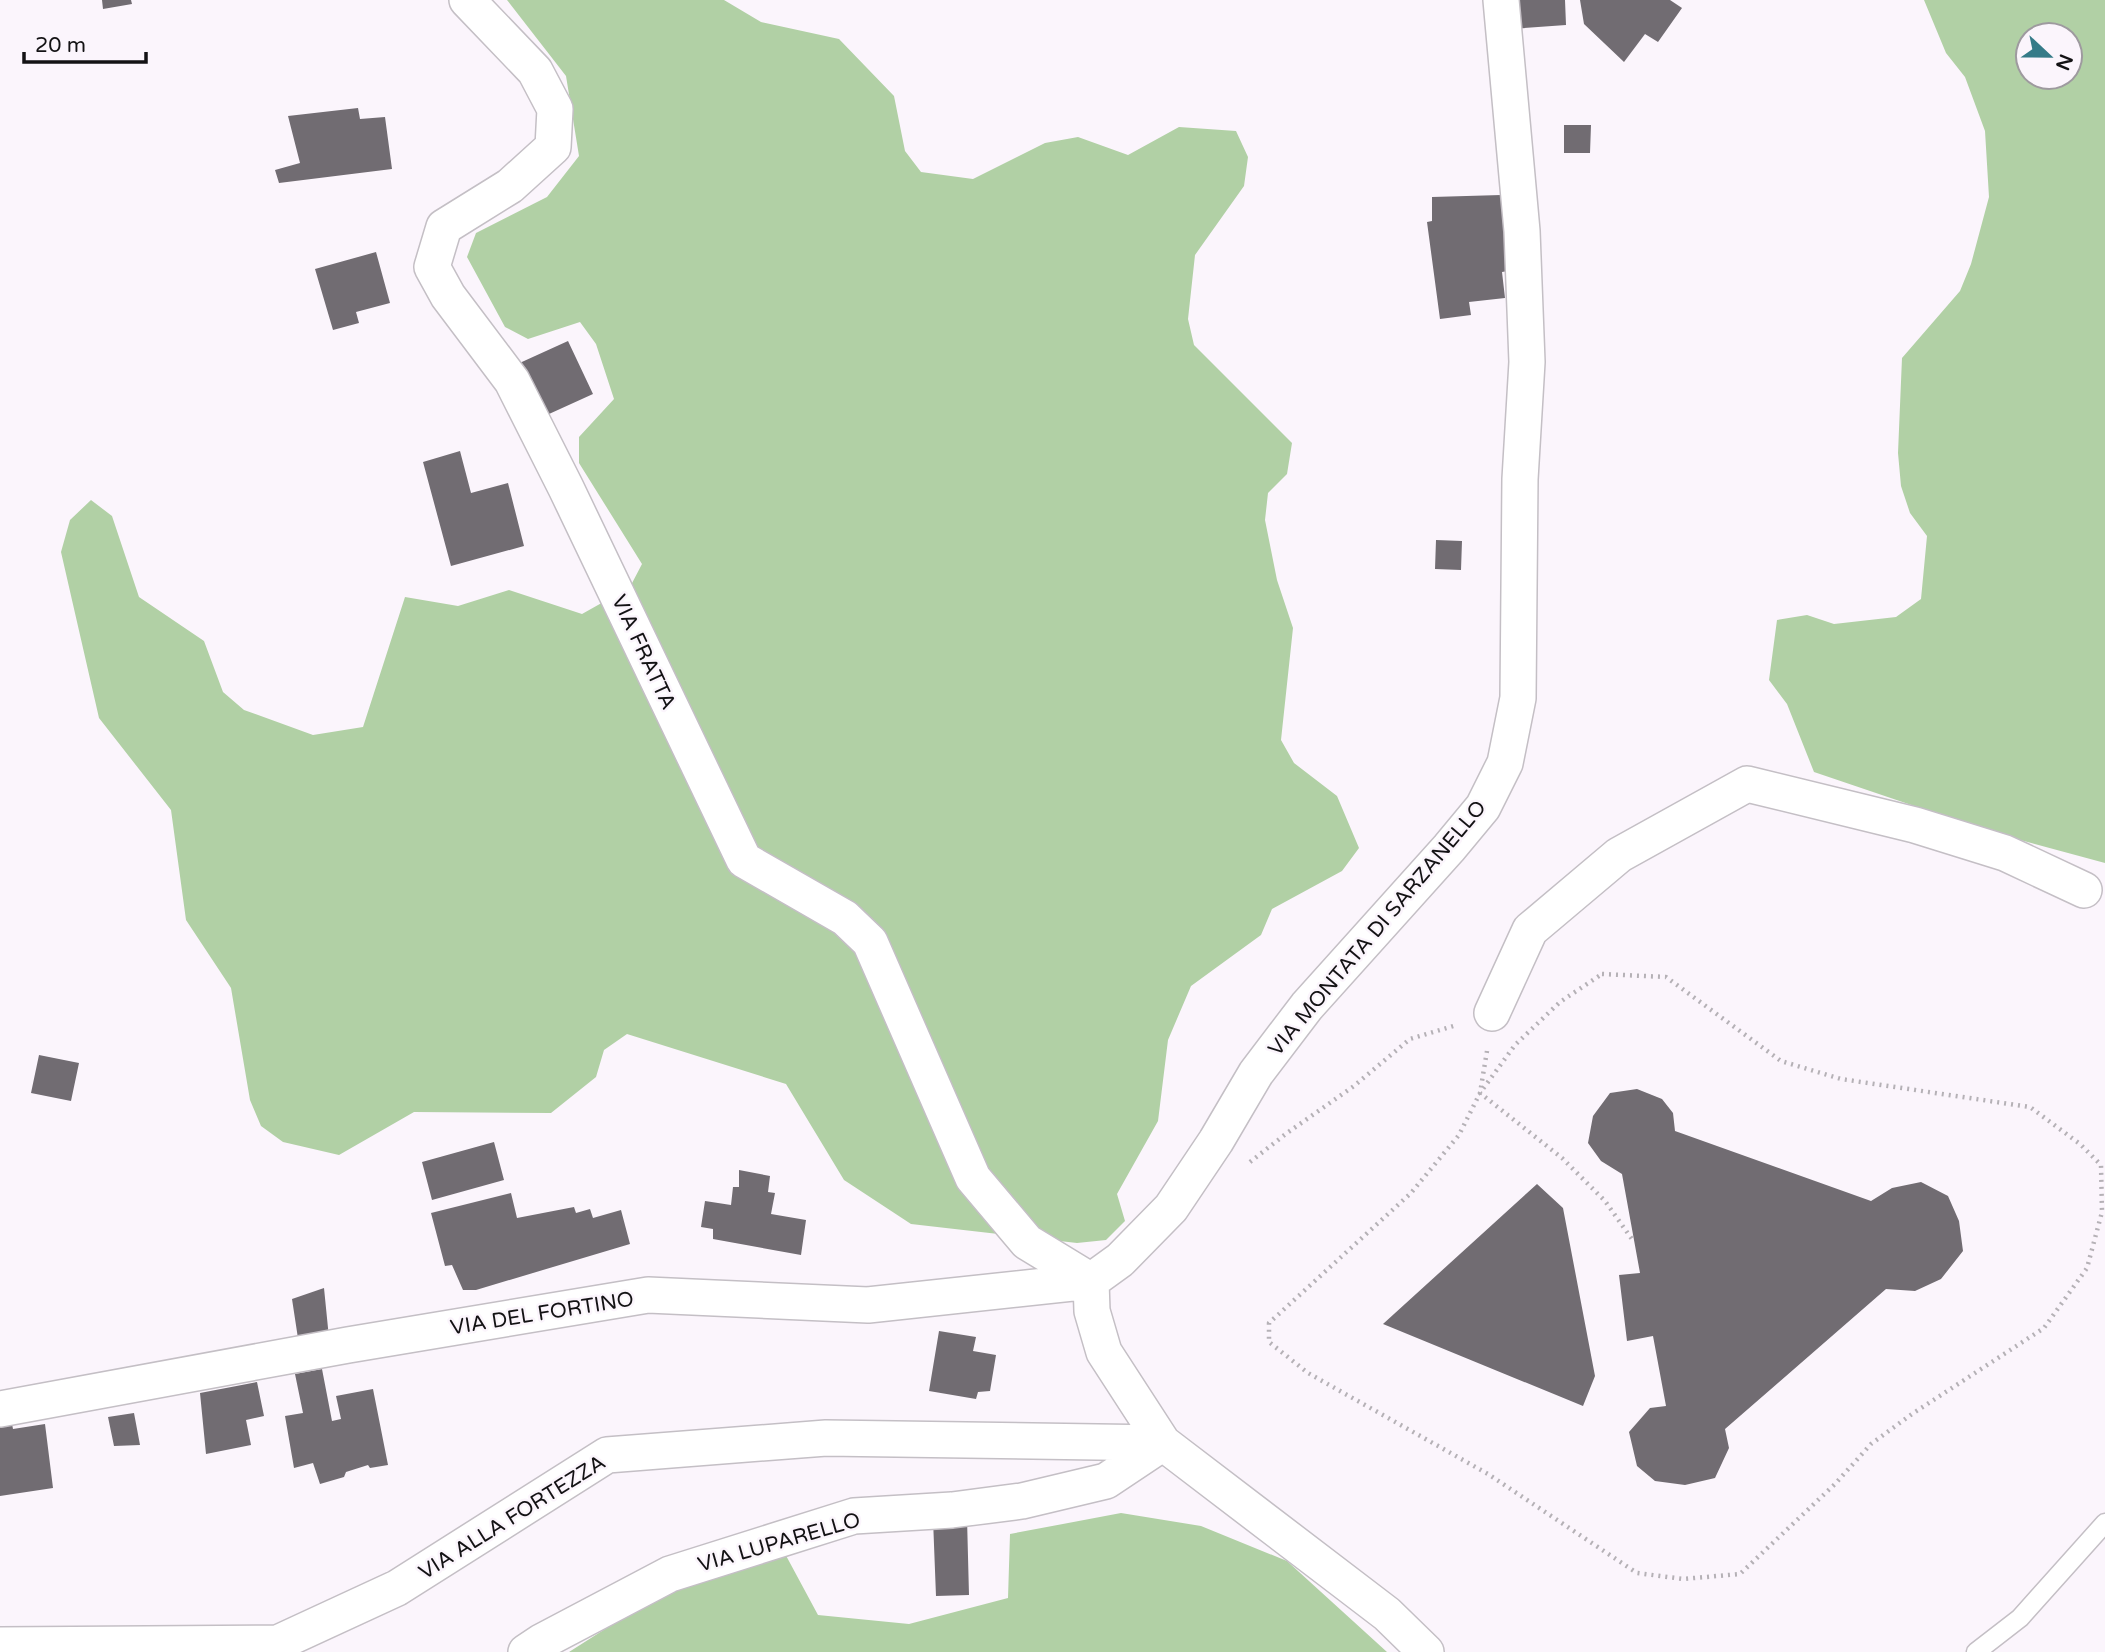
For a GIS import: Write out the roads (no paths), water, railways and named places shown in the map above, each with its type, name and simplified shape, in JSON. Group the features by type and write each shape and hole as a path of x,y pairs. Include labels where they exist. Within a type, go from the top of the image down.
{"street":[{"name":"VIA FRATTA","path":"467,0 535,71 555,109 553,146 510,186 444,228 432,267 448,296 512,381 744,860 845,918 870,942 973,1178 1027,1242 1091,1281"},
{"name":"VIA MONTATA DI SARZANELLO","path":"1091,1281 1120,1260 1171,1208 1216,1141 1256,1073 1307,1006 1483,807 1505,763 1518,698 1520,480 1527,362 1518,182 1501,0"},
{"path":"1492,1013 1530,930 1619,855 1747,784 1915,825 2005,853 2094,890"},
{"name":"VIA DEL FORTINO","path":"0,1409 348,1345 648,1296 867,1305 1091,1281"},
{"path":"1091,1281 1092,1311 1104,1352 1163,1443 1387,1614 1426,1652"},
{"name":"VIA ALLA FORTEZZA","path":"0,1646 278,1643 397,1588 607,1455 826,1438 1163,1443"},
{"name":"VIA LUPARELLO","path":"526,1652 670,1574 854,1516 951,1510 1022,1501 1106,1481 1163,1443"}],"lane":[{"path":"1976,1652 2020,1618 2105,1523"}]}
